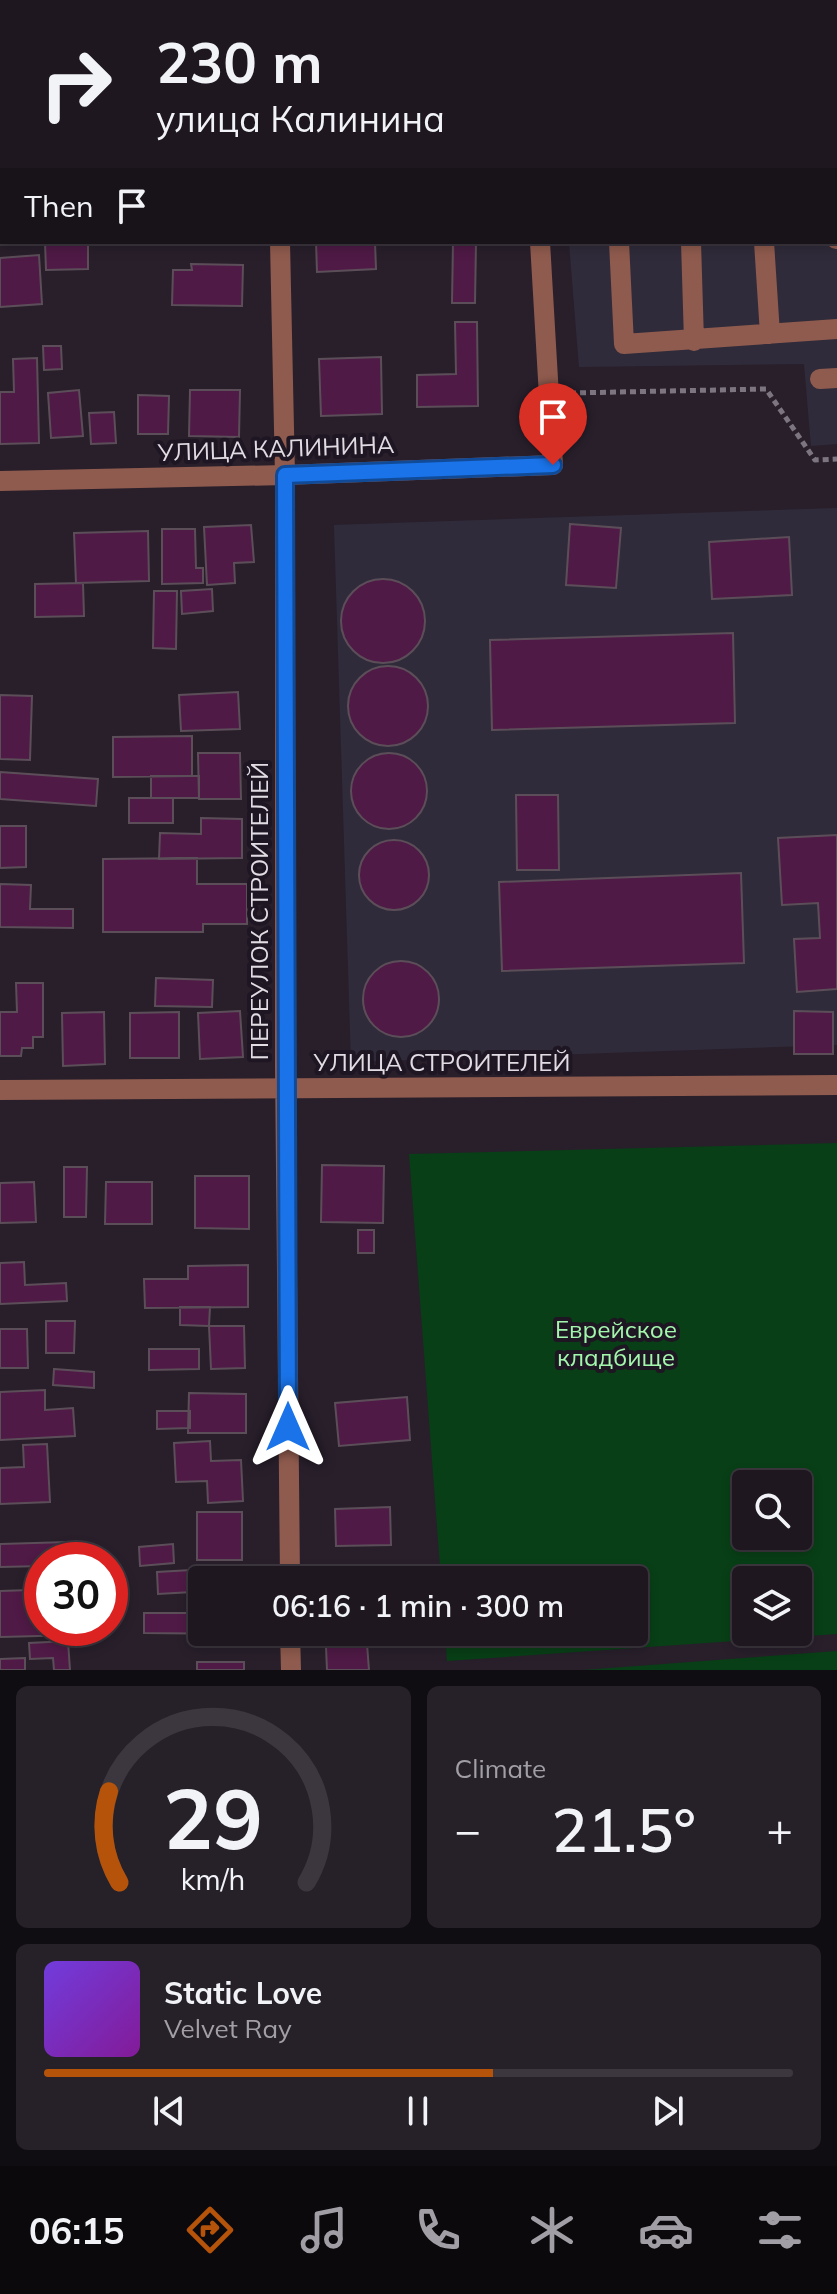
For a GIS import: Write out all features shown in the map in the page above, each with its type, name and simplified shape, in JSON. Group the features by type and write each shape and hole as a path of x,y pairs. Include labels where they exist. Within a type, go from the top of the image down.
{"street":[{"name":"ПЕРЕУЛОК СТРОИТЕЛЕЙ","path":"280,244 285,475 290,1566"},
{"path":"540,244 549,394"},
{"path":"619,244 624,344 837,329"},
{"path":"691,244 694,341"},
{"path":"764,244 770,334"},
{"name":"УЛИЦА КАЛИНИНА","path":"0,481 553,465 549,394"},
{"name":"УЛИЦА СТРОИТЕЛЕЙ","path":"0,1090 837,1085"},
{"path":"290,1646 291,1670"}],"path":[{"path":"549,394 766,389 815,460 837,459"}],"shaded area":[{"path":"569,244 837,244 837,444 811,446 804,364 579,367"},
{"path":"837,508 837,1045 351,1062 334,525"}],"green space":[{"name":"Еврейское кладбище","path":"837,1143 837,1634 812,1636 812,1566 732,1566 732,1641 447,1661 446,1646 648,1646 648,1566 440,1566 409,1154"},
{"path":"837,1651 837,1670 583,1670"}],"building":[{"path":"45,244 88,244 88,269 46,270"},
{"path":"316,244 375,244 376,269 317,272"},
{"path":"453,244 476,244 475,303 452,303"},
{"path":"39,255 42,304 0,307 0,258"},
{"path":"191,264 243,265 242,306 172,305 173,270 192,270"},
{"path":"455,322 477,322 478,406 417,407 417,375 456,374"},
{"path":"43,346 61,346 62,369 44,370"},
{"path":"381,357 382,414 321,416 319,359"},
{"path":"37,358 39,443 0,444 0,392 14,392 13,359"},
{"path":"79,390 83,436 51,438 48,393"},
{"path":"190,390 240,390 239,437 189,436"},
{"path":"138,395 169,396 168,434 138,434"},
{"path":"114,412 116,443 91,444 89,413"},
{"path":"570,524 621,528 616,588 566,585"},
{"path":"251,525 254,562 234,563 235,583 207,585 204,527"},
{"path":"162,529 195,529 196,568 203,568 203,583 162,584"},
{"path":"148,531 149,581 76,583 74,533"},
{"path":"789,537 792,595 712,599 709,542"},
{"path":"383,579 406,586 418,598 425,621 418,644 406,656 383,663 360,656 348,644 341,621 348,598 360,586"},
{"path":"83,583 84,616 35,617 35,584"},
{"path":"212,589 213,611 182,614 181,591"},
{"path":"154,591 177,591 176,649 153,648"},
{"path":"733,633 735,723 492,730 490,640"},
{"path":"388,666 403,669 416,678 425,691 428,706 425,721 416,734 403,743 388,746 373,743 360,734 351,721 348,706 351,691 360,678 373,669"},
{"path":"238,692 240,729 181,731 179,695"},
{"path":"0,695 32,696 30,760 0,759"},
{"path":"192,736 192,776 113,777 113,737"},
{"path":"198,753 240,753 241,799 199,799"},
{"path":"382,753 396,753 410,759 421,770 427,791 424,806 416,818 396,829 382,829 368,823 357,812 351,798 351,784 357,770 368,759"},
{"path":"0,772 98,779 96,806 0,799"},
{"path":"151,776 199,776 199,798 151,798"},
{"path":"516,795 558,795 559,870 517,870"},
{"path":"129,798 173,798 173,823 129,823"},
{"path":"201,818 242,819 242,858 159,859 160,833 201,834"},
{"path":"0,826 26,826 26,867 0,868"},
{"path":"837,835 837,989 797,992 794,939 820,938 818,903 782,905 778,838"},
{"path":"394,840 413,846 423,856 429,875 423,894 413,904 394,910 375,904 365,894 359,875 365,856 375,846"},
{"path":"197,858 197,884 247,884 247,924 203,924 203,932 103,932 103,859"},
{"path":"741,873 744,963 502,971 499,882"},
{"path":"0,884 31,885 30,909 73,909 73,928 0,927"},
{"path":"394,961 408,961 422,967 433,978 439,999 436,1014 428,1026 408,1037 394,1037 380,1031 369,1020 363,1006 363,992 369,978 380,967"},
{"path":"156,978 213,980 212,1007 155,1006"},
{"path":"16,983 43,983 43,1037 33,1037 33,1048 22,1048 21,1056 0,1056 0,1012 17,1012"},
{"path":"240,1011 243,1057 200,1059 198,1013"},
{"path":"794,1011 833,1012 833,1054 794,1054"},
{"path":"104,1012 105,1064 63,1066 62,1013"},
{"path":"179,1012 179,1058 130,1058 130,1013"},
{"path":"322,1165 384,1166 383,1223 321,1222"},
{"path":"64,1167 87,1167 86,1217 64,1217"},
{"path":"195,1176 249,1176 249,1229 195,1228"},
{"path":"34,1182 36,1222 0,1223 0,1183"},
{"path":"106,1182 152,1182 152,1224 105,1224"},
{"path":"358,1230 374,1230 374,1253 358,1253"},
{"path":"24,1262 25,1285 66,1283 67,1301 0,1304 0,1263"},
{"path":"248,1265 248,1307 145,1308 144,1279 188,1279 188,1266"},
{"path":"180,1307 210,1307 209,1326 180,1325"},
{"path":"46,1321 75,1321 74,1353 46,1353"},
{"path":"209,1326 244,1326 245,1368 211,1369"},
{"path":"0,1329 27,1329 28,1368 0,1368"},
{"path":"149,1349 199,1349 199,1369 149,1370"},
{"path":"54,1369 94,1372 94,1388 53,1385"},
{"path":"45,1390 45,1410 73,1408 75,1436 0,1440 0,1392"},
{"path":"189,1393 246,1394 246,1433 188,1433"},
{"path":"407,1397 410,1440 339,1446 335,1403"},
{"path":"157,1411 190,1411 190,1428 157,1429"},
{"path":"210,1441 211,1461 241,1460 243,1501 208,1503 207,1481 176,1482 174,1443"},
{"path":"47,1444 50,1502 0,1504 0,1468 24,1467 23,1445"},
{"path":"390,1507 391,1545 336,1546 335,1509"},
{"path":"197,1512 242,1512 242,1560 197,1560"},
{"path":"24,1543 24,1566 0,1567 0,1544"},
{"path":"173,1544 174,1563 140,1566 139,1547"},
{"path":"188,1570 188,1592 158,1594 157,1572"},
{"path":"24,1590 24,1636 0,1637 0,1591"},
{"path":"144,1613 188,1613 188,1633 144,1633"},
{"path":"29,1646 68,1646 70,1670 54,1670 53,1658 30,1659"},
{"path":"367,1646 369,1670 327,1670 326,1647"},
{"path":"25,1658 25,1670 0,1670 0,1659"},
{"path":"197,1662 244,1662 244,1670 197,1670"}],"route":[{"path":"288,1427 285,475 553,465"}]}
